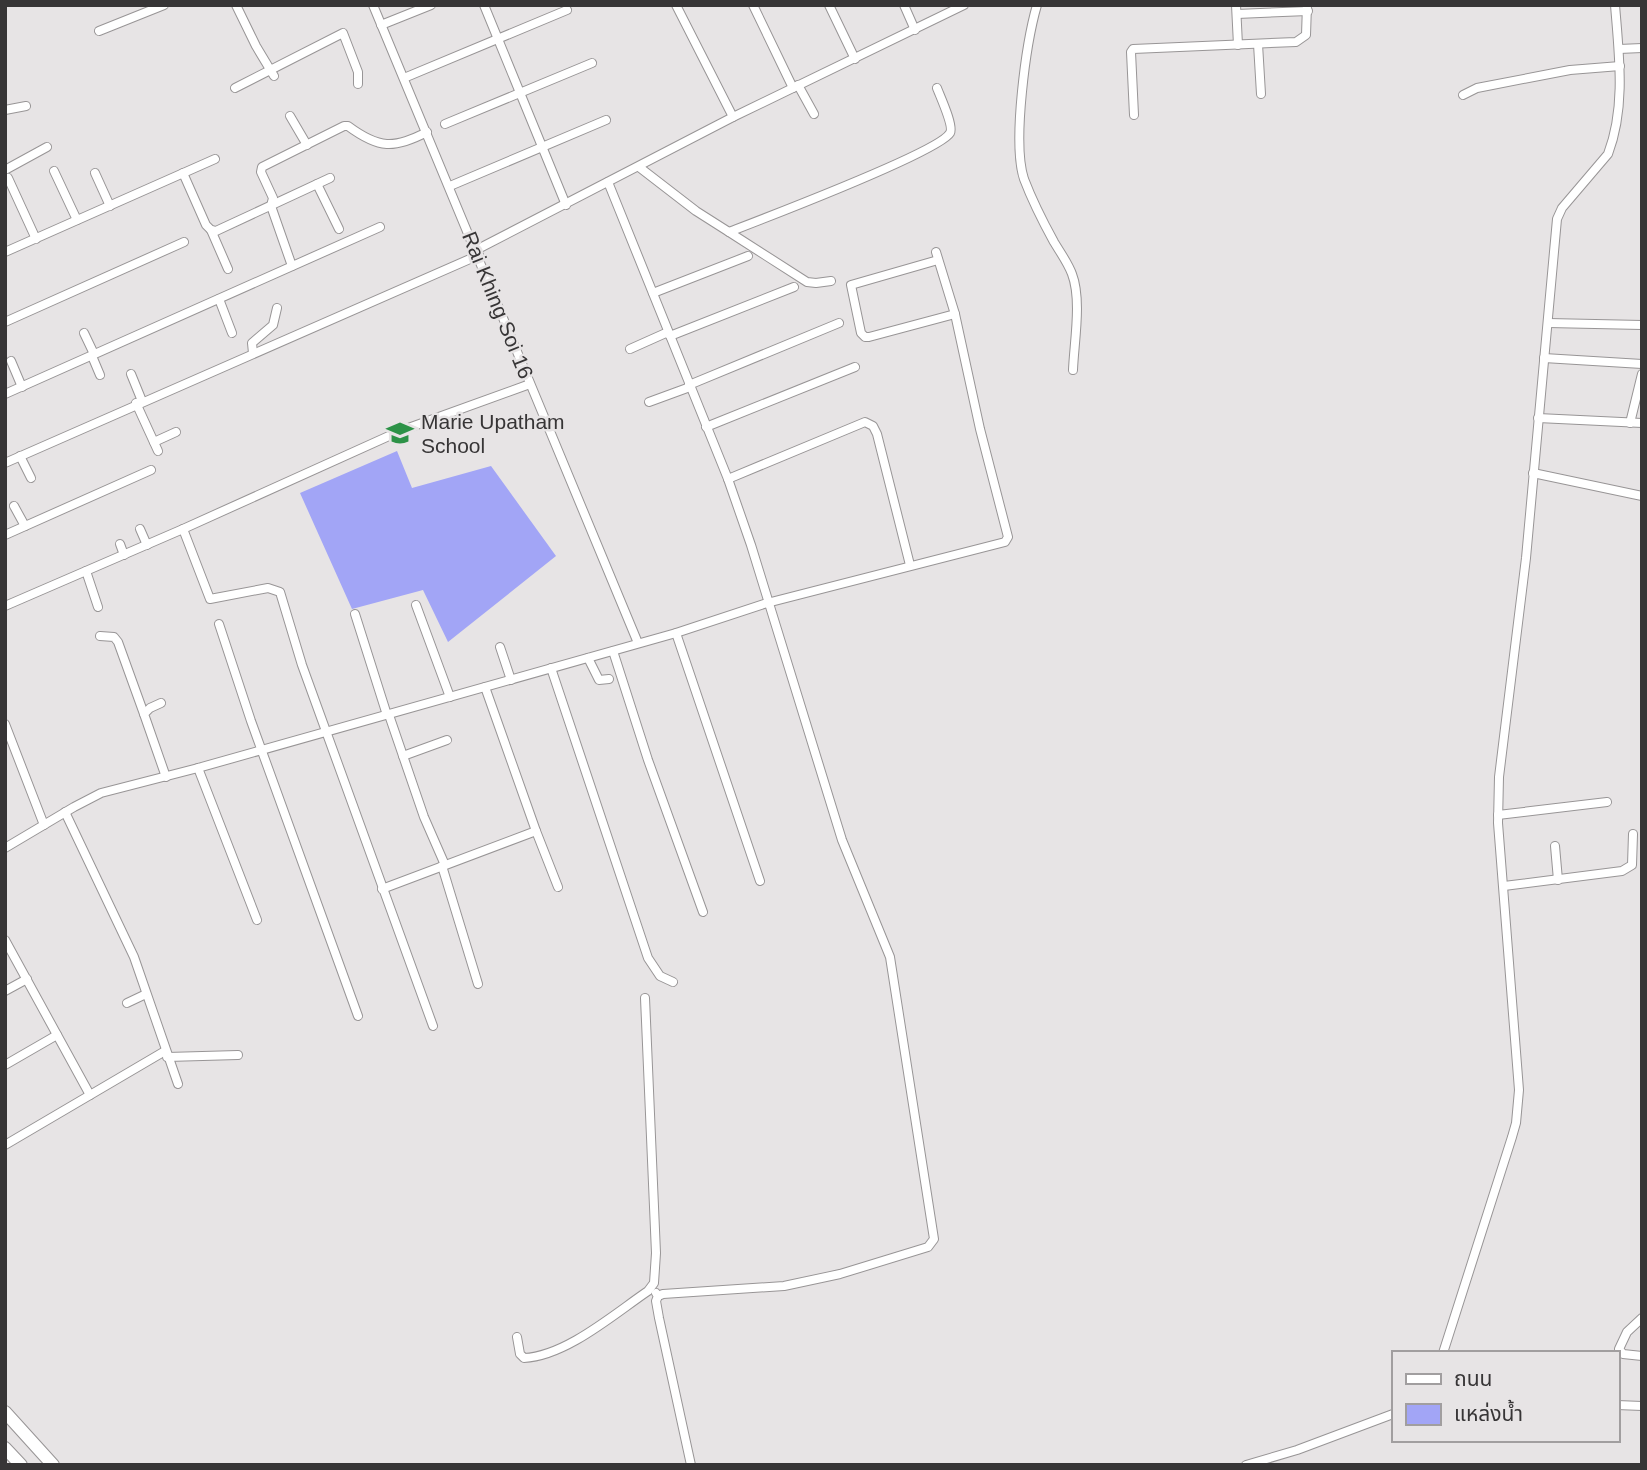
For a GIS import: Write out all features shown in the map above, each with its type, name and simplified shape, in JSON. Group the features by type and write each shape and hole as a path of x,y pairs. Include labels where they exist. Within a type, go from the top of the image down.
{"main road":[{"path":"5,1412 53,1465"},
{"path":"5,1448 21,1465"}],"street":[{"path":"99,31 164,5"},
{"path":"236,5 271,73"},
{"name":"Rai Khing Soi 16","path":"373,5 638,643"},
{"path":"381,25 430,5"},
{"path":"484,5 566,205"},
{"path":"676,5 733,117"},
{"path":"753,5 795,86 814,114"},
{"path":"829,5 855,60"},
{"path":"904,5 915,30"},
{"path":"5,463 477,252 733,117 964,5"},
{"path":"1037,5 1028,38 1019,146 1024,178 1075,284 1073,370"},
{"path":"1444,1351 1512,1137 1518,1108 1516,1034 1498,815 1500,759 1523,584 1558,219 1562,208 1608,154 1619,110 1620,66 1615,5"},
{"path":"1135,115 1130,52 1133,50 1238,45 1296,42 1303,39 1308,28 1308,8 1237,9 1238,45"},
{"path":"404,78 567,10"},
{"path":"235,88 271,73 343,33 358,72 358,85"},
{"path":"1258,44 1261,94"},
{"path":"1619,49 1642,48"},
{"path":"445,124 592,64"},
{"path":"1463,95 1477,88 1570,70 1620,66"},
{"path":"729,232 932,147 951,132 937,88"},
{"path":"5,110 26,106"},
{"path":"290,116 307,145"},
{"path":"450,186 606,120"},
{"path":"292,266 271,206 273,198 260,169 347,126 384,146 410,141 427,132"},
{"path":"36,239 6,174 47,147"},
{"path":"5,252 215,159"},
{"path":"639,167 696,211 807,282 831,281"},
{"path":"54,171 77,220"},
{"path":"95,173 110,206"},
{"path":"183,173 228,269"},
{"path":"211,230 216,231 330,178"},
{"path":"608,182 728,479 842,840 890,957 934,1239 928,1247 840,1274 784,1286 658,1296"},
{"path":"317,184 339,229"},
{"path":"5,394 380,227"},
{"path":"5,322 184,242"},
{"path":"653,293 748,256"},
{"path":"5,848 102,793 676,633 767,603 1005,542 1009,537 980,429 955,314 937,256 851,285 861,333 865,337 955,314"},
{"path":"630,349 794,287"},
{"path":"219,299 232,333"},
{"path":"253,353 252,343 273,325 276,308"},
{"path":"649,402 839,323"},
{"path":"1548,324 1642,325"},
{"path":"84,333 100,375"},
{"path":"1544,358 1642,364"},
{"path":"11,361 22,387"},
{"path":"706,427 855,367"},
{"path":"131,374 159,451"},
{"path":"1630,423 1642,374"},
{"path":"5,606 400,432 530,384"},
{"path":"1538,418 1642,423"},
{"path":"728,479 865,422 870,424 877,434 911,565"},
{"path":"154,442 176,432"},
{"path":"20,456 30,478"},
{"path":"5,535 151,470"},
{"path":"1533,473 1642,496"},
{"path":"14,506 25,526"},
{"path":"140,529 147,545"},
{"path":"183,529 210,599 268,588 280,592 302,665 432,1026"},
{"path":"120,544 124,555"},
{"path":"86,572 98,607"},
{"path":"416,605 450,697"},
{"path":"355,614 388,715 443,866 478,984"},
{"path":"219,624 358,1016"},
{"path":"676,633 760,881"},
{"path":"100,636 114,637 118,642 166,777"},
{"path":"500,647 511,680"},
{"path":"613,651 648,760 703,912"},
{"path":"588,658 599,680 609,679"},
{"path":"551,668 648,958 660,976 673,982"},
{"path":"485,687 558,887"},
{"path":"145,714 149,708 161,703"},
{"path":"5,724 44,825"},
{"path":"403,756 447,740"},
{"path":"198,768 257,920"},
{"path":"1498,815 1607,802"},
{"path":"65,812 123,933 178,1084"},
{"path":"382,889 536,831"},
{"path":"1504,886 1612,873 1628,868 1632,865 1633,834"},
{"path":"1555,846 1558,880"},
{"path":"5,940 90,1096"},
{"path":"5,991 26,979"},
{"path":"127,1003 146,994"},
{"path":"517,1337 520,1354 524,1359 551,1351 573,1341 652,1288 656,1274 656,1253 645,998"},
{"path":"5,1065 57,1035"},
{"path":"5,1145 166,1054 238,1055"},
{"path":"652,1288 658,1296"},
{"path":"658,1296 656,1301 659,1318 691,1465"},
{"path":"1642,1318 1637,1327 1627,1332 1619,1349 1623,1354 1642,1356"},
{"path":"1619,1405 1642,1406"},
{"path":"1246,1465 1297,1450 1392,1414"}],"water":[{"path":"397,451 412,488 491,466 556,556 448,642 423,590 352,609 300,493"}],"place":[{"name":"Marie Upatham School","path":"400,433"}]}
